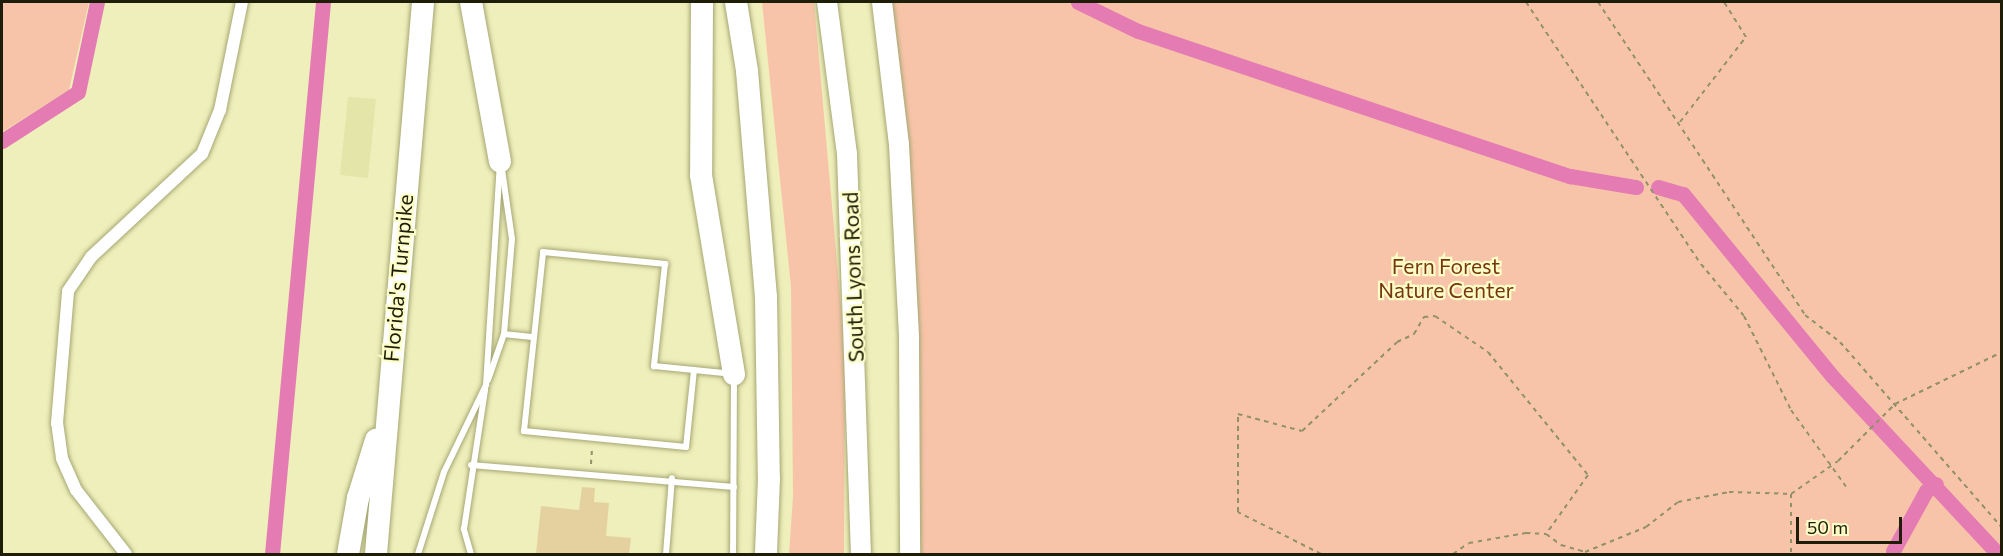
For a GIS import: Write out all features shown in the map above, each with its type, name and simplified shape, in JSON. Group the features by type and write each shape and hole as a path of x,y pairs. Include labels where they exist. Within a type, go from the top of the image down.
{"highway":[{"name":"Florida's Turnpike","path":"375,555 423,2"},
{"path":"471,2 500,161"},
{"path":"702,2 701,175 734,374"},
{"path":"736,2 747,71 766,297 770,478 766,555"},
{"path":"348,555 358,498 386,410"}],"main road":[{"name":"South Lyons Road","path":"827,2 847,154 861,555"},
{"path":"882,2 898,145 909,339 910,555"}],"street":[{"path":"126,555 76,490 62,458 57,423 68,291 91,257 202,154 220,110 242,2"}],"lane":[{"path":"418,555 444,472 486,385 504,334 512,218 500,161"},
{"path":"471,555 464,530 471,465 486,385 500,161"},
{"path":"694,370 686,447 524,431 543,252 665,264 654,366 694,370 734,374 733,555"},
{"path":"504,334 534,337"},
{"path":"471,465 672,478 734,487"},
{"path":"666,555 672,478"}],"path":[{"path":"1526,2 1701,264 1744,316 1791,410 1847,488"},
{"path":"1598,2 1680,122 1805,315 1840,342 1895,404 1942,464 2001,528"},
{"path":"1680,122 1746,37 1724,2"},
{"path":"1321,555 1239,512 1238,414 1302,431 1397,342 1414,334 1424,317 1435,316 1488,352 1588,475 1546,534"},
{"path":"1453,555 1469,543 1546,534 1561,545 1586,552 1647,526 1678,502 1729,492 1791,494 1838,461 1895,404 2001,352"},
{"path":"590,472 592,438"},
{"path":"1791,494 1791,555"}],"shaded area":[{"path":"348,97 376,99 368,178 340,175"}],"green space":[{"path":"2,2 89,2 69,90 2,132"},
{"path":"762,2 814,2 845,353 844,554 789,554 793,497 791,287"},
{"name":"Fern Forest Nature Center","path":"882,2 2001,2 2001,554 921,554"}],"building":[{"path":"582,487 595,488 594,502 609,503 606,536 631,538 629,554 536,554 541,506 579,510"}],"waterway":[{"path":"2,141 78,92 97,2"},
{"path":"272,554 323,2"},
{"path":"1078,2 1138,31 1570,176 1636,187"},
{"path":"1658,187 1683,194 1832,376 1998,554"},
{"path":"1893,551 1926,491 1936,484"}]}
